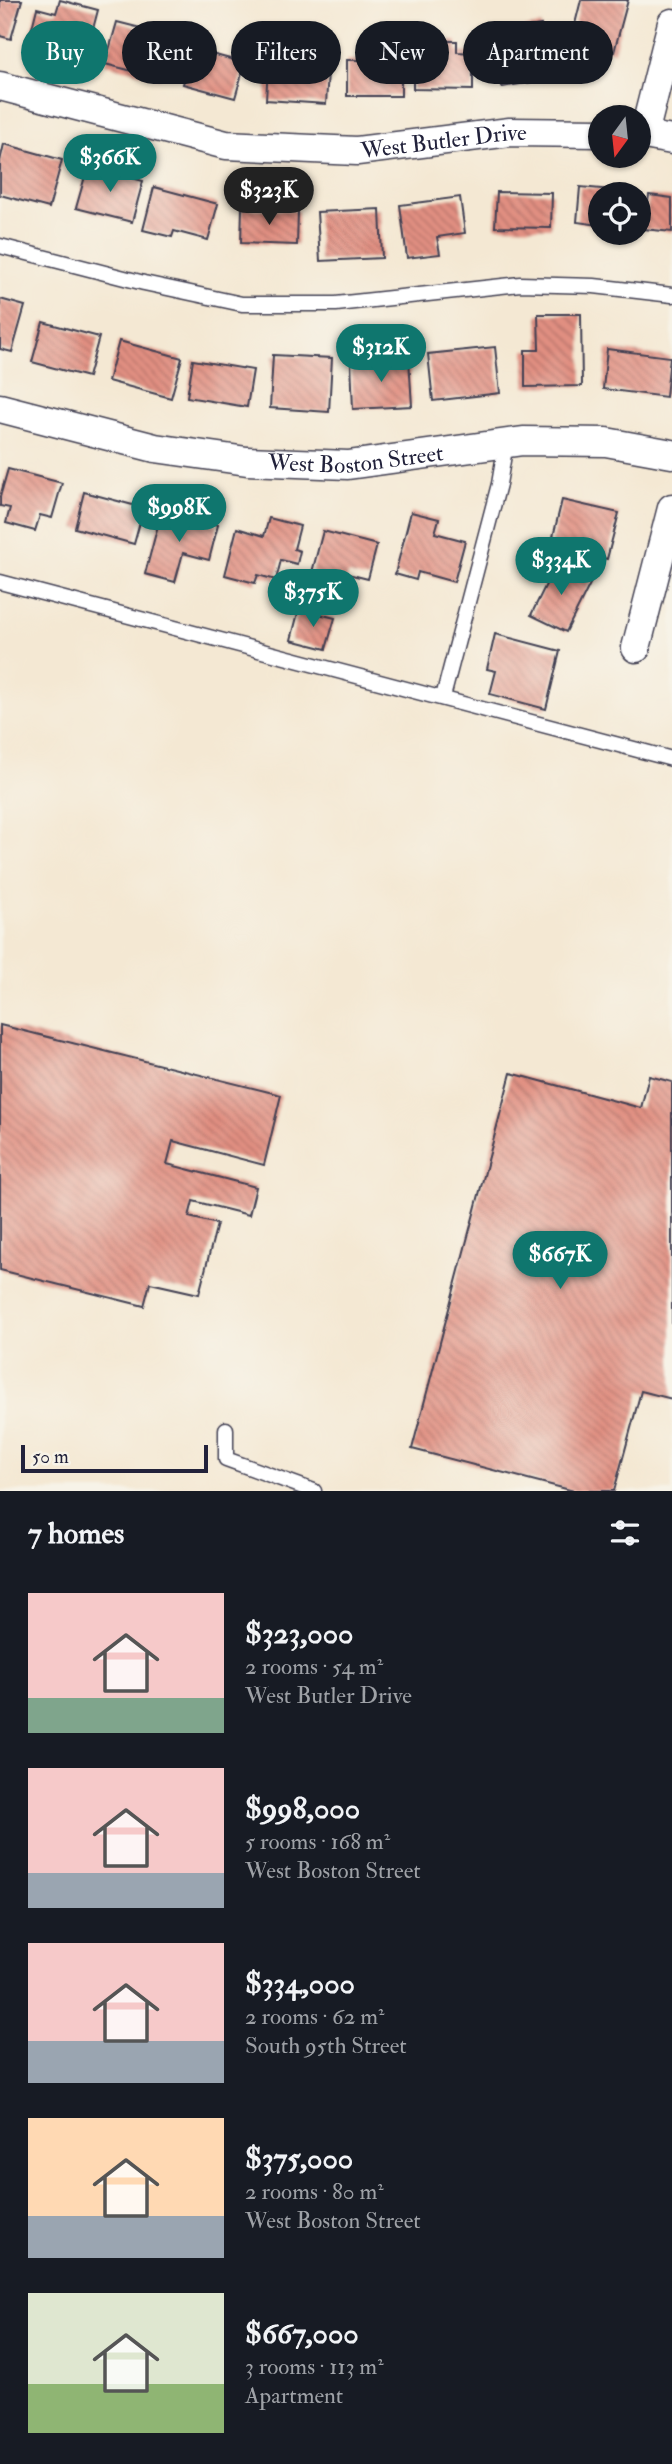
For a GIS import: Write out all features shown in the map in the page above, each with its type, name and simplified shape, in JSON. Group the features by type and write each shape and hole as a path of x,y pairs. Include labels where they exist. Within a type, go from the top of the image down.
{"street":[{"path":"649,105 672,23"},
{"name":"West Butler Drive","path":"0,86 226,145 357,151 510,132 588,133"},
{"path":"651,136 672,140"},
{"name":"West Boston Street","path":"0,408 155,448 247,461 348,465 523,441 606,442 672,454"},
{"path":"636,648 672,508"}],"lane":[{"path":"0,246 144,283 242,304 336,304 520,284 594,286 672,295"},
{"path":"443,697 499,484 506,443"},
{"path":"0,582 672,759"},
{"path":"226,1429 226,1458 314,1491"}],"building":[{"path":"0,0 22,0 11,39 0,36"},
{"path":"60,0 98,10 95,21 34,21 37,8 56,13"},
{"path":"581,0 628,0 614,52 613,21 576,21"},
{"path":"117,22 122,23 122,68 108,65 108,54"},
{"path":"449,41 457,41 457,52 463,52 463,84 473,84 473,90 413,89 413,84 449,84"},
{"path":"217,55 231,59 231,84 239,84 235,98 183,84 217,84"},
{"path":"347,60 355,60 355,84 401,84 401,96 347,96"},
{"path":"267,84 327,84 326,104 266,100"},
{"path":"4,144 62,160 49,208 0,195 0,161"},
{"path":"88,166 143,181 132,222 76,208"},
{"path":"154,187 218,204 208,240 174,231 172,237 143,230"},
{"path":"580,187 588,188 588,223 577,222"},
{"path":"497,192 552,193 551,228 495,227"},
{"path":"651,195 672,198 672,232 651,230"},
{"path":"460,197 465,233 437,237 440,254 407,258 400,205"},
{"path":"242,208 298,211 297,245 241,243"},
{"path":"380,209 382,258 320,261 317,212"},
{"path":"0,299 25,306 12,352 0,349"},
{"path":"538,314 581,314 582,386 525,387 525,350 539,350"},
{"path":"43,322 99,337 88,377 32,362"},
{"path":"119,341 182,358 171,398 108,381"},
{"path":"495,347 500,393 433,401 428,354"},
{"path":"607,349 670,357 666,397 603,389"},
{"path":"273,355 332,358 329,412 270,408"},
{"path":"409,359 412,406 353,409 351,362"},
{"path":"193,360 253,370 247,407 187,397"},
{"path":"8,469 62,483 52,518 40,515 35,531 6,523 10,508 0,506 0,497"},
{"path":"84,492 144,508 134,544 75,528"},
{"path":"562,500 619,513 607,559 551,545"},
{"path":"162,510 218,525 209,560 183,553 175,582 145,574"},
{"path":"411,512 439,519 435,533 465,541 454,582 418,572 416,580 395,574"},
{"path":"269,518 300,526 294,549 300,551 297,564 281,560 276,580 258,575 255,583 225,575 237,528 264,536"},
{"path":"323,531 377,545 368,579 348,574 345,585 311,576"},
{"path":"557,562 592,580 566,632 531,615"},
{"path":"299,609 335,618 326,649 291,640"},
{"path":"495,634 560,651 546,709 490,694 496,671 487,669"},
{"path":"0,1025 281,1095 264,1165 173,1141 167,1164 256,1187 249,1215 193,1201 189,1217 217,1224 199,1294 150,1283 144,1306 0,1270"},
{"path":"511,1073 641,1108 649,1076 672,1082 672,1399 641,1391 614,1491 574,1491 412,1449"}]}
